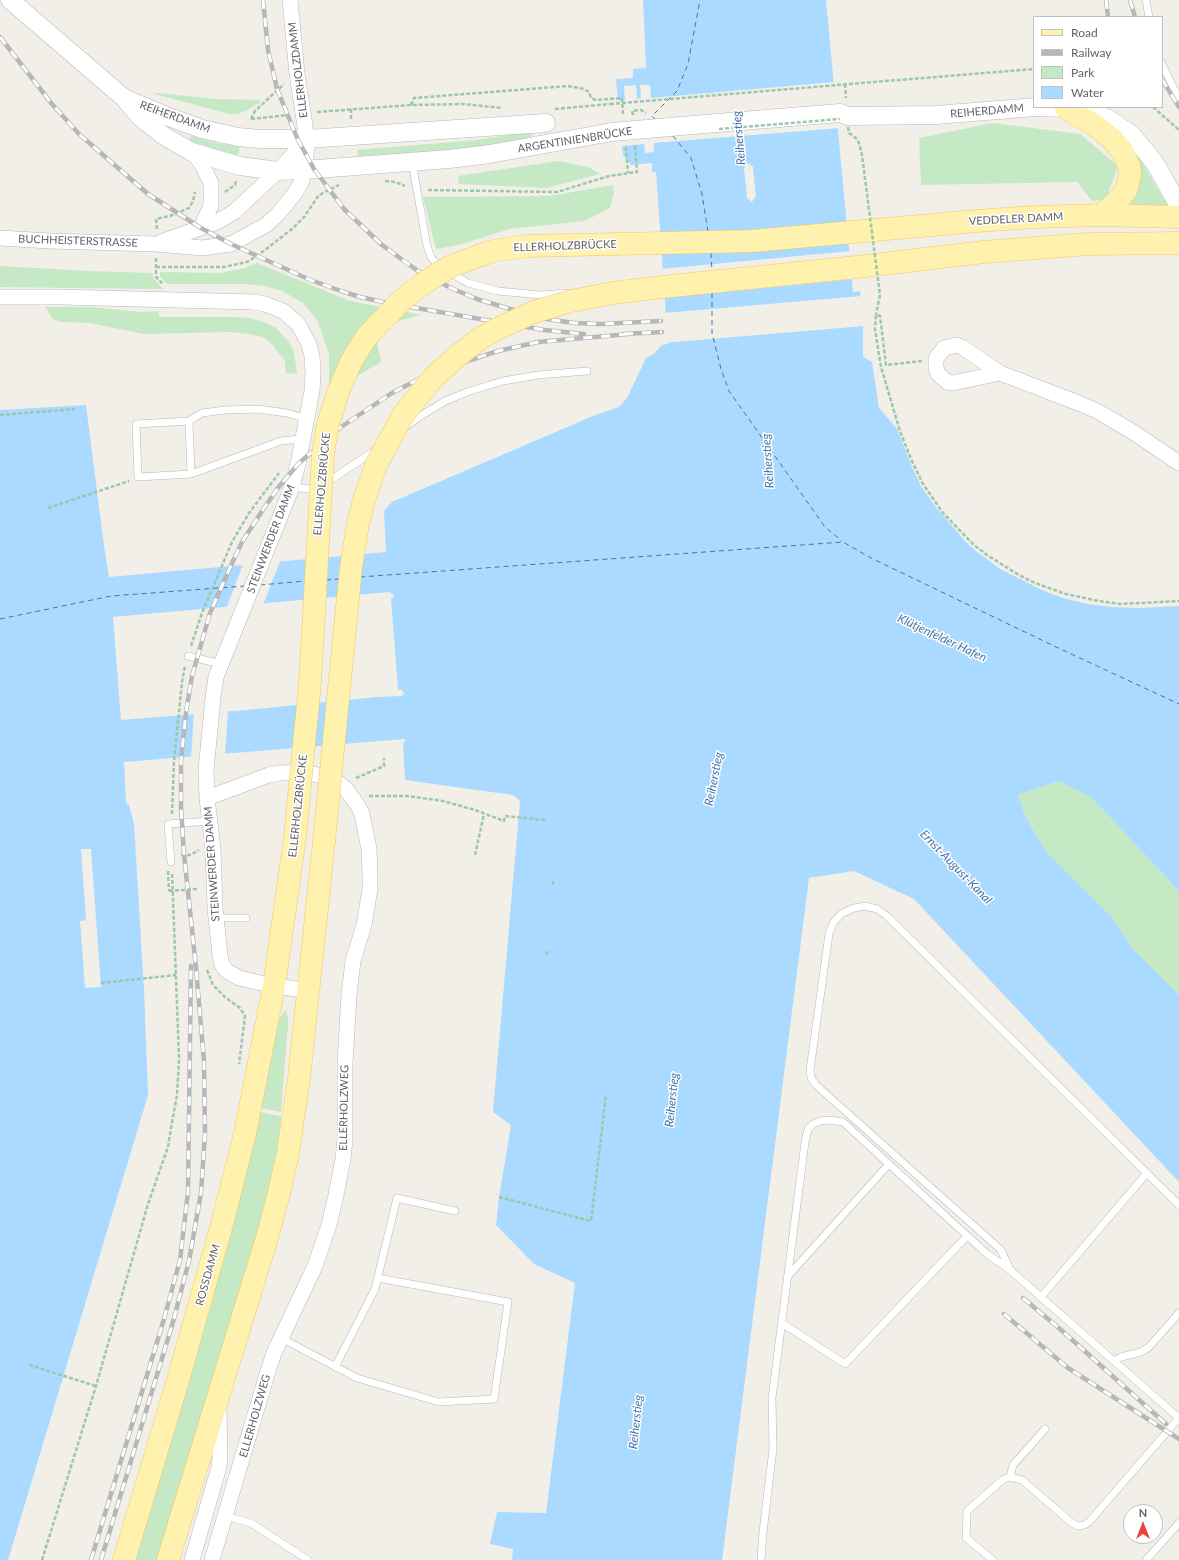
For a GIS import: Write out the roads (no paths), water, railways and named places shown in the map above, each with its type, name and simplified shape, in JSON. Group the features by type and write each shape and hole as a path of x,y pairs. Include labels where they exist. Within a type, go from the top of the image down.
{"main road":[{"path":"1066,108 1096,126 1113,140 1123,152 1129,166 1130,174 1126,192 1112,206 1100,215"},
{"name":"VEDDELER DAMM","path":"854,233 976,221 1100,215 1179,217"},
{"name":"ELLERHOLZBRÜCKE","path":"274,986 295,837 310,683 322,454 335,399 348,369 367,336 388,313 412,292 436,275 449,267 493,251 526,246 752,241 854,233"},
{"path":"168,1560 267,1238 288,1153 296,1099 308,991 351,567 362,506 370,482 383,450 403,414 425,386 456,357 481,338 496,329 534,312 571,300 613,292 857,267 964,254 1081,245 1179,244"},
{"name":"ROSSDAMM","path":"124,1560 178,1380 224,1217 245,1133 274,986"}],"street":[{"name":"REIHERDAMM","path":"10,0 124,98 136,113 164,136 192,152 240,166 278,170 304,170"},
{"name":"ELLERHOLZDAMM","path":"290,0 297,74 303,113 302,140"},
{"name":"REIHERDAMM","path":"124,98 191,126 220,133 260,139 302,140"},
{"name":"REIHERDAMM","path":"870,116 936,115 1017,108 1066,108 1082,110 1115,122 1132,135 1155,163 1179,206"},
{"name":"ARGENTINIENBRÜCKE","path":"302,140 548,128 612,132 840,113 848,116 870,116"},
{"name":"ARGENTINIENBRÜCKE","path":"304,170 412,162 490,154 548,128"},
{"name":"BUCHHEISTERSTRASSE","path":"0,238 156,244 203,248 231,244 266,225 278,214 295,194 302,181 304,170 302,140"},
{"name":"BUCHHEISTERSTRASSE","path":"156,244 217,222 234,212 278,170 302,140"},
{"path":"192,152 201,163 211,184 211,205 201,228"},
{"name":"STEINWERDER DAMM","path":"0,296 254,302 274,307 282,311 298,324 309,344 312,356 313,372 307,419 298,464 292,487 216,677 212,698 206,770 207,798 213,849 216,918 222,965 227,972 239,978 274,986 308,991"},
{"path":"1000,373 953,383 947,382 938,374 936,359 944,348 956,345 962,347 1000,373 1099,412 1133,432 1179,463"},
{"name":"ELLERHOLZWEG","path":"207,798 269,775 295,771 318,774 334,779 346,789 358,806 364,824 369,849 370,889 364,925 353,960 346,1039 343,1159 329,1224 315,1266 281,1338 268,1371 212,1560"},
{"name":"ELLERHOLZWEG","path":"192,1560 219,1467 219,1396"}],"lane":[{"path":"1146,0 1149,16"},
{"path":"1163,66 1179,97"},
{"path":"412,162 416,191 427,246 431,257 454,275 468,282 498,291 540,295 571,292"},
{"path":"579,292 618,289"},
{"path":"292,487 309,489 329,481 361,461 419,417 445,401 470,391 503,381 538,375 587,371"},
{"path":"302,438 281,441 191,474 138,477 136,424 189,421 202,413 225,410 258,409 287,413 307,419"},
{"path":"189,421 191,474"},
{"path":"188,656 221,664"},
{"path":"170,861 168,824 210,820"},
{"path":"1010,1270 1001,1250 816,1085 811,1078 810,1070 828,934 833,923 842,914 854,908 865,906 877,909 887,916 1179,1205"},
{"path":"216,918 246,918"},
{"path":"762,1560 763,1532 773,1449 772,1398 805,1142 808,1129 813,1124 820,1121 830,1120 843,1122 987,1254 1010,1270 1179,1418 1090,1522 1084,1525 1078,1526 1072,1524 1022,1480 1010,1477 1004,1479 967,1511 966,1538 993,1560"},
{"path":"787,1277 889,1164"},
{"path":"1041,1297 1147,1173"},
{"path":"335,1367 376,1289 397,1198 455,1211"},
{"path":"782,1323 845,1364 967,1236"},
{"path":"281,1338 357,1378 439,1402 494,1399 508,1302 378,1278"},
{"path":"1114,1361 1121,1356 1141,1352 1149,1347 1179,1313"},
{"path":"1010,1477 1013,1465 1045,1429"},
{"path":"225,1516 251,1523 308,1560"},
{"path":"1146,1560 1179,1523"}],"water":[{"path":"643,0 826,0 853,292 860,291 863,326 863,357 872,362 879,408 913,447 992,526 1032,554 1062,566 1179,594 1179,891 1091,797 1059,781 1018,795 1025,816 1047,853 1111,916 1133,949 1179,995 1179,1182 914,899 854,871 809,878 722,1560 512,1560 513,1549 490,1544 497,1512 546,1513 575,1283 534,1264 496,1225 511,1125 493,1112 520,801 513,795 405,780 403,743 405,742 405,739 124,762 126,803 129,805 134,824 144,990 148,1095 8,1560 0,1560 0,410 86,405 109,577 386,552 384,512 392,502 593,416 619,407 627,398 646,358 654,354 662,345 668,344 656,172 652,172 652,163 631,165 623,155 616,79 633,78 633,69 646,68","holes":["748,163 753,167 756,196 752,202 747,198 744,168","389,592 393,594 394,597 391,598 398,690 402,690 404,694 402,696 121,720 113,617"]}],"railway":[{"path":"263,0 268,50 277,89 298,140 314,169 344,209 382,245 418,271 453,289 477,299 540,318 574,323 601,324 661,321"},
{"path":"1106,0 1108,16"},
{"path":"1130,0 1135,16"},
{"path":"0,37 52,104 79,134 148,194 201,228 231,244 308,279 360,297 544,330 584,334"},
{"path":"1163,81 1179,107"},
{"path":"624,334 662,332"},
{"path":"101,1560 173,1322 189,1261 201,1193 205,1133 204,1061 184,854 181,807 181,761 186,712 192,676 210,613 242,542 278,488 298,464 341,427 392,393 417,380 455,365 498,351 538,342 629,334"},
{"path":"91,1560 164,1319 180,1260 188,1192 191,966"},
{"path":"1023,1298 1060,1329 1166,1424"},
{"path":"1004,1314 1068,1368 1179,1439"}],"water label":[{"name":"Reiherstieg","path":"739,138"},
{"name":"Reiherstieg","path":"768,461"},
{"name":"Klütjenfelder Hafen","path":"942,638"},
{"name":"Reiherstieg","path":"714,779"},
{"name":"Ernst-August-Kanal","path":"956,867"},
{"name":"Reiherstieg","path":"672,1100"},
{"name":"Reiherstieg","path":"636,1422"}]}
